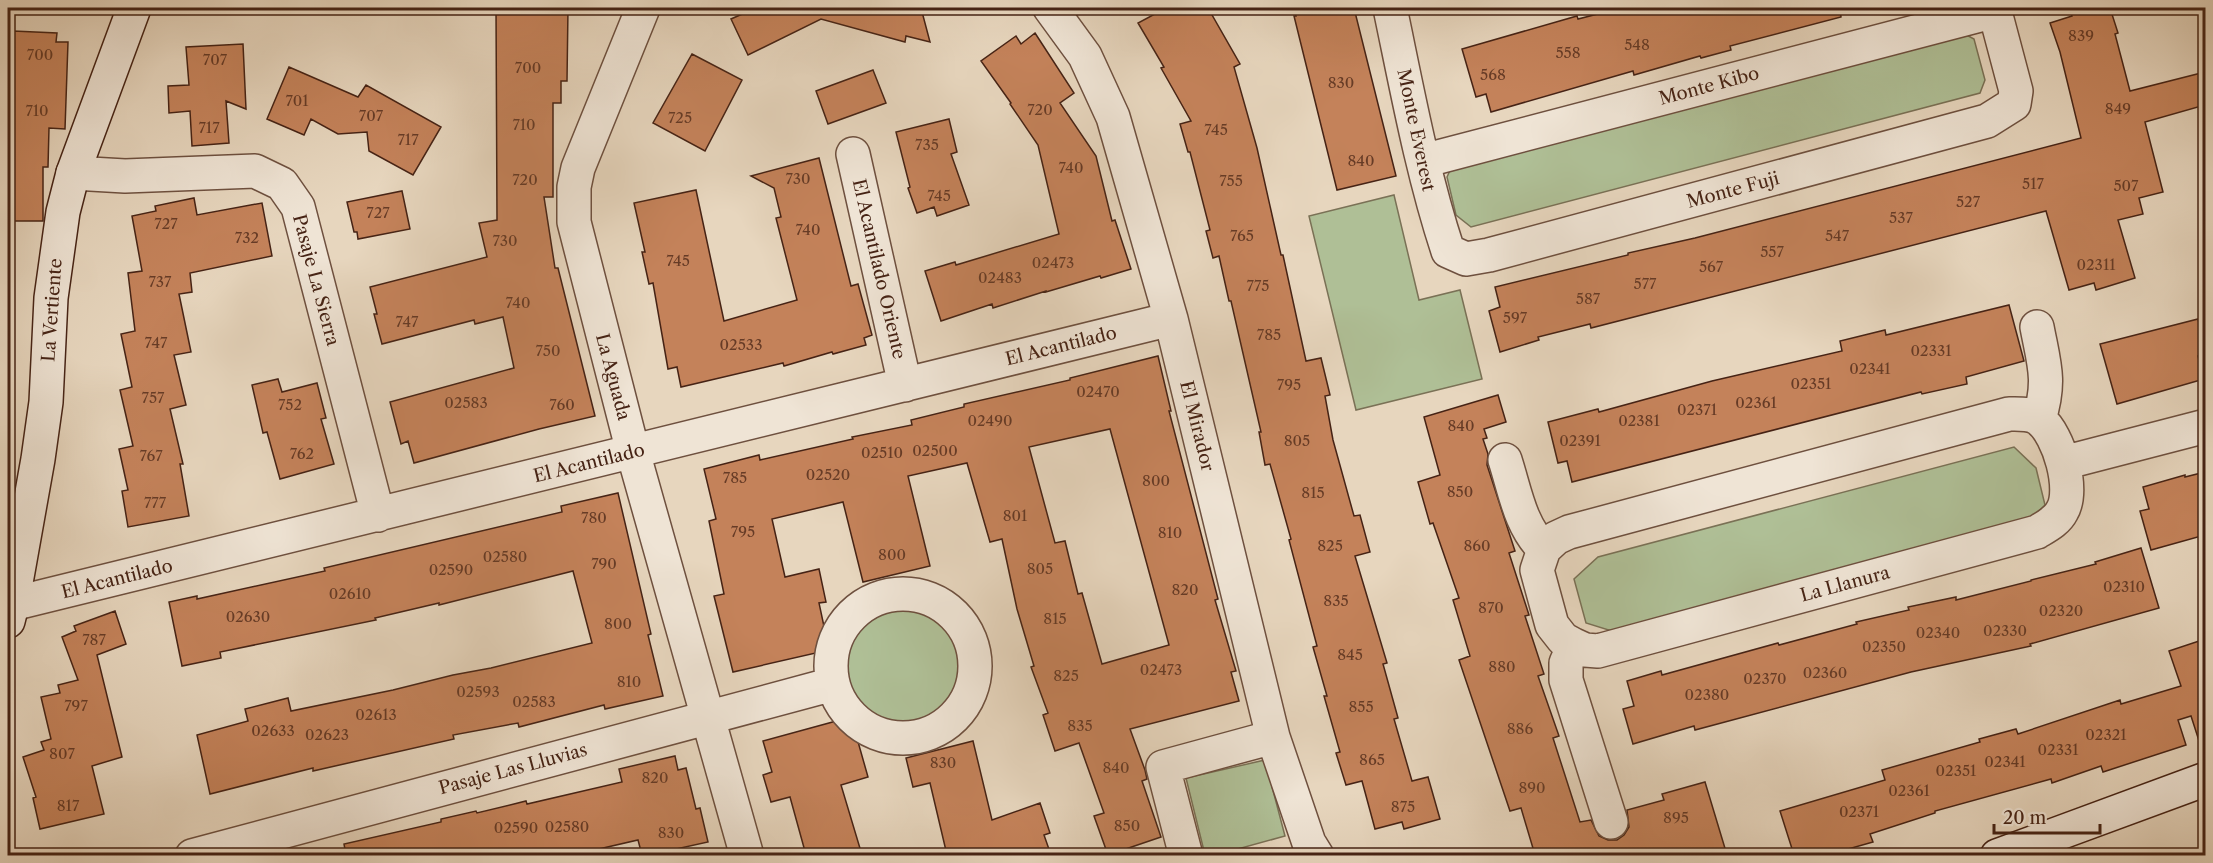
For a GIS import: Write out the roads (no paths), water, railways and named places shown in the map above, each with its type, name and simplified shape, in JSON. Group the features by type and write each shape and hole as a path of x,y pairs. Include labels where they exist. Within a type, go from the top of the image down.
{"street":[{"name":"La Vertiente","path":"9,611 38,459 46,402 51,298 63,212 73,173 134,8"},
{"name":"La Aguada","path":"643,8 578,168 572,207 576,237 633,452 747,855"},
{"name":"El Mirador","path":"1050,8 1085,56 1113,117 1171,319 1272,737 1309,843 1317,855"},
{"name":"Monte Everest","path":"1390,8 1434,209 1448,251"},
{"name":"Monte Kibo","path":"1423,161 1994,9"},
{"name":"Monte Fuji","path":"1448,251 1466,259 1489,255 1987,121 2014,104 2016,91 1994,9"},
{"name":"El Acantilado Oriente","path":"853,154 905,385"},
{"name":"Pasaje La Sierra","path":"73,173 125,176 255,171 282,184 298,207 378,515"},
{"name":"El Acantilado","path":"9,611 378,515 1171,319"},
{"path":"1611,822 1566,680 1566,663 1574,645 1563,639 1552,625 1538,570 1544,549 1556,538 1569,532 2009,414 2026,414 2039,418 2045,400 2047,381 2037,327"},
{"name":"La Llanura","path":"1574,645 1585,650 1598,651 2037,532 2052,523 2062,511 2068,498 2063,463 2050,430 2039,418"},
{"path":"2063,463 2205,426"},
{"path":"1505,460 1525,524 1533,538 1544,549"},
{"path":"899,594 924,597 946,608 964,626 974,649 976,674 968,698 954,719 933,732 908,738 884,736 861,725 843,707 833,684 831,659 838,635 853,614 874,600 899,594"},
{"name":"Pasaje Las Lluvias","path":"192,855 833,684"},
{"path":"1186,855 1164,767 1272,737"},
{"path":"1997,855 2205,779"}]}
